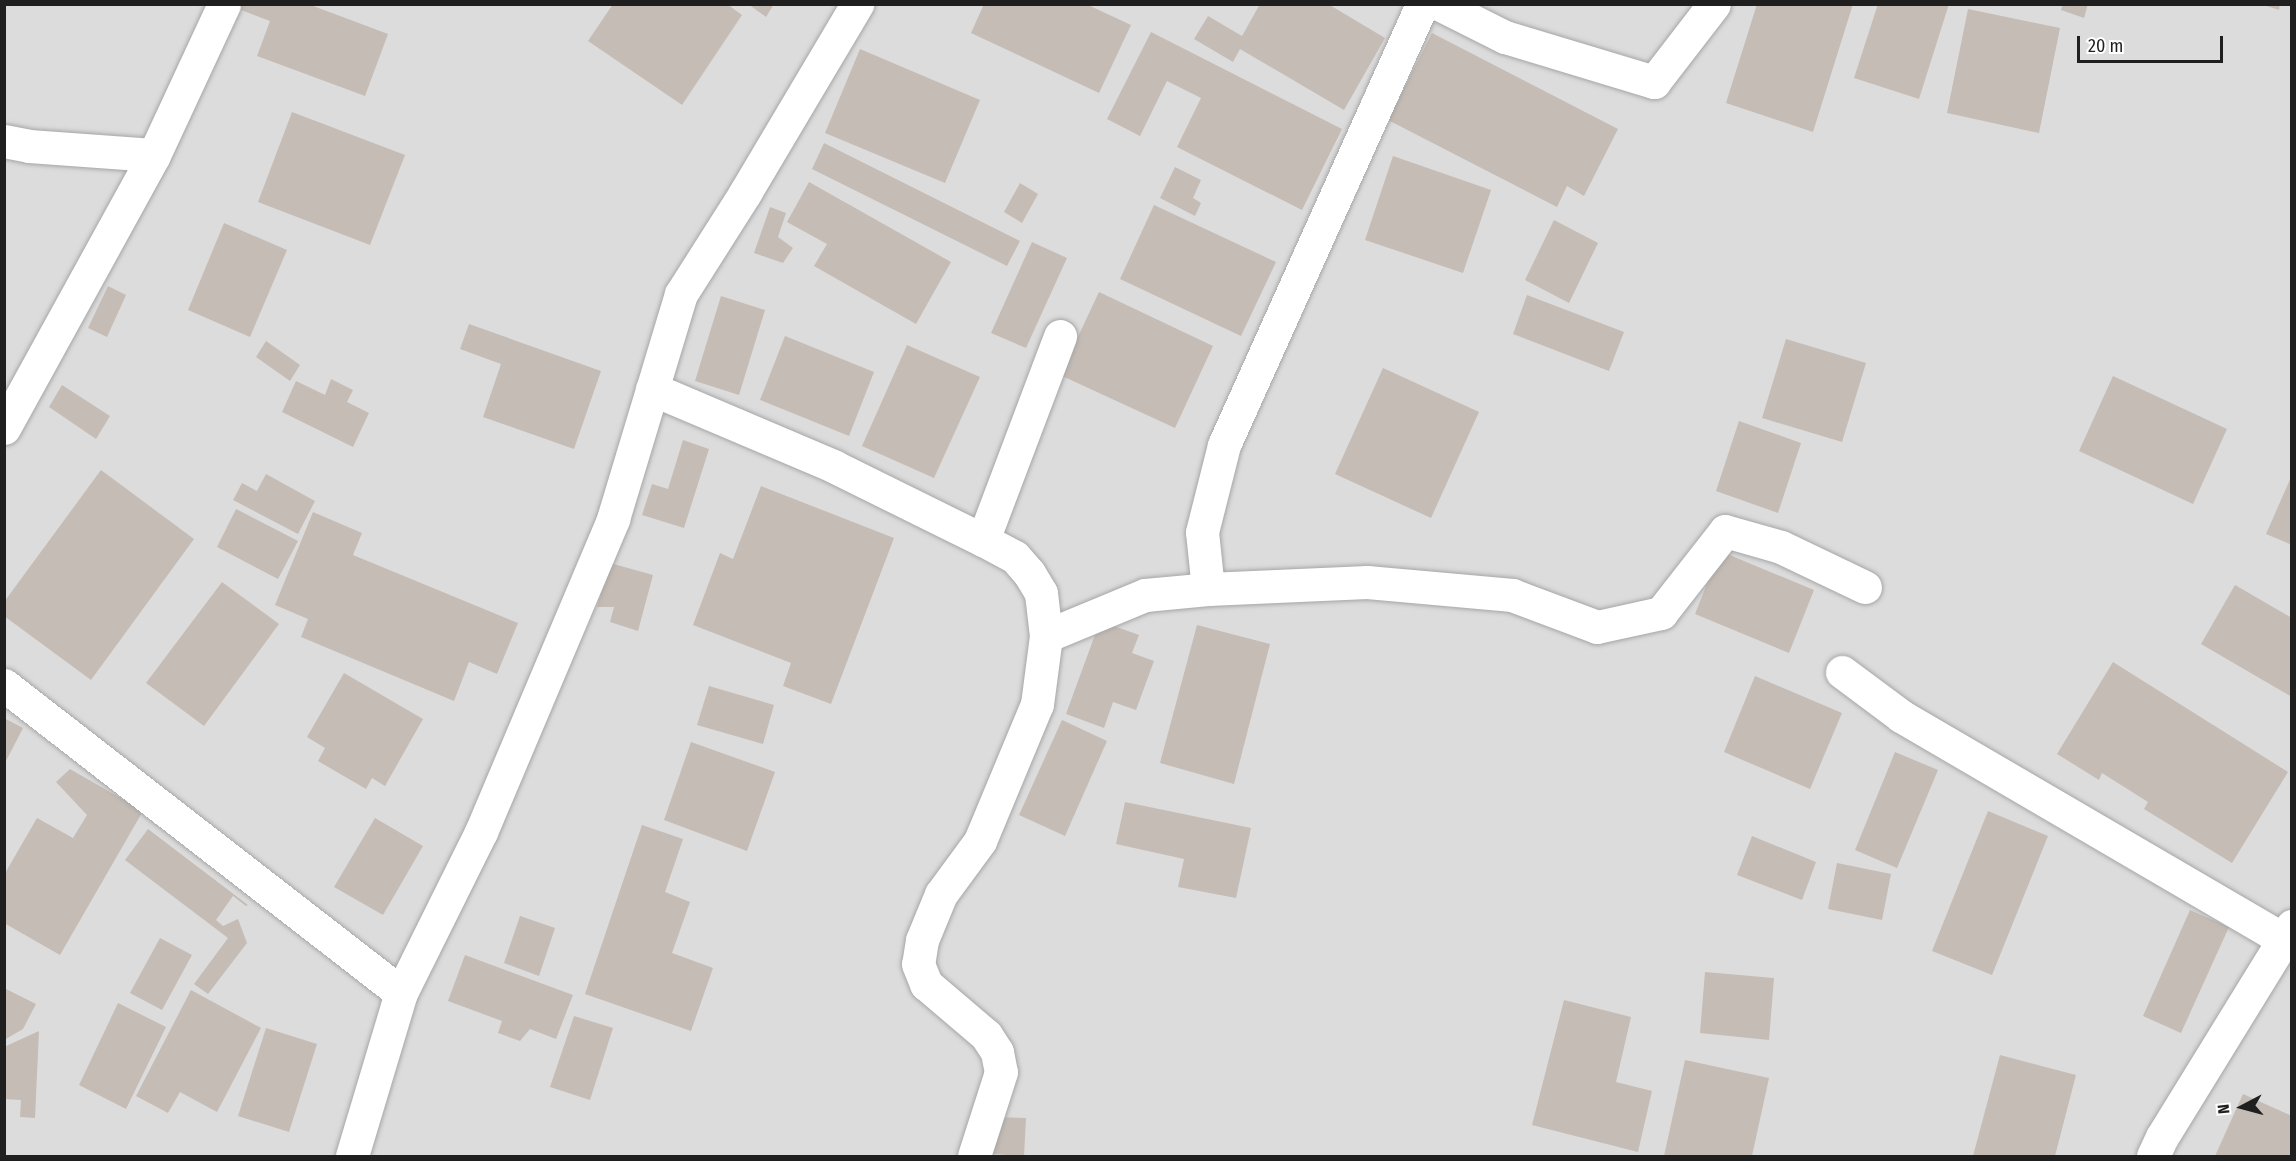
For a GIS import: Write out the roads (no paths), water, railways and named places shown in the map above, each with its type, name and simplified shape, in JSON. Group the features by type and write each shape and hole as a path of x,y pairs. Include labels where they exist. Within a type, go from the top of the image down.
{"street":[{"path":"352,1156 401,993 481,832 613,519 681,294 745,193 856,4"},
{"path":"1208,589 1202,532 1224,445 1422,4"},
{"path":"1439,4 1505,37 1654,82 1714,4"},
{"path":"6,417 154,155 217,10"},
{"path":"4,141 29,146 154,155"},
{"path":"983,540 1060,336"},
{"path":"652,389 833,466 983,540 1015,557 1029,573 1041,593 1046,636 1037,704 980,840 941,894 922,940 918,964 926,984 986,1035 997,1052 1001,1072 974,1156"},
{"path":"1046,636 1145,595 1208,589 1367,582 1512,595 1597,627 1661,613 1725,531 1781,547 1865,587"},
{"path":"1842,672 1901,716 2287,932 2162,1137 2153,1156"},
{"path":"4,685 401,993"}]}
